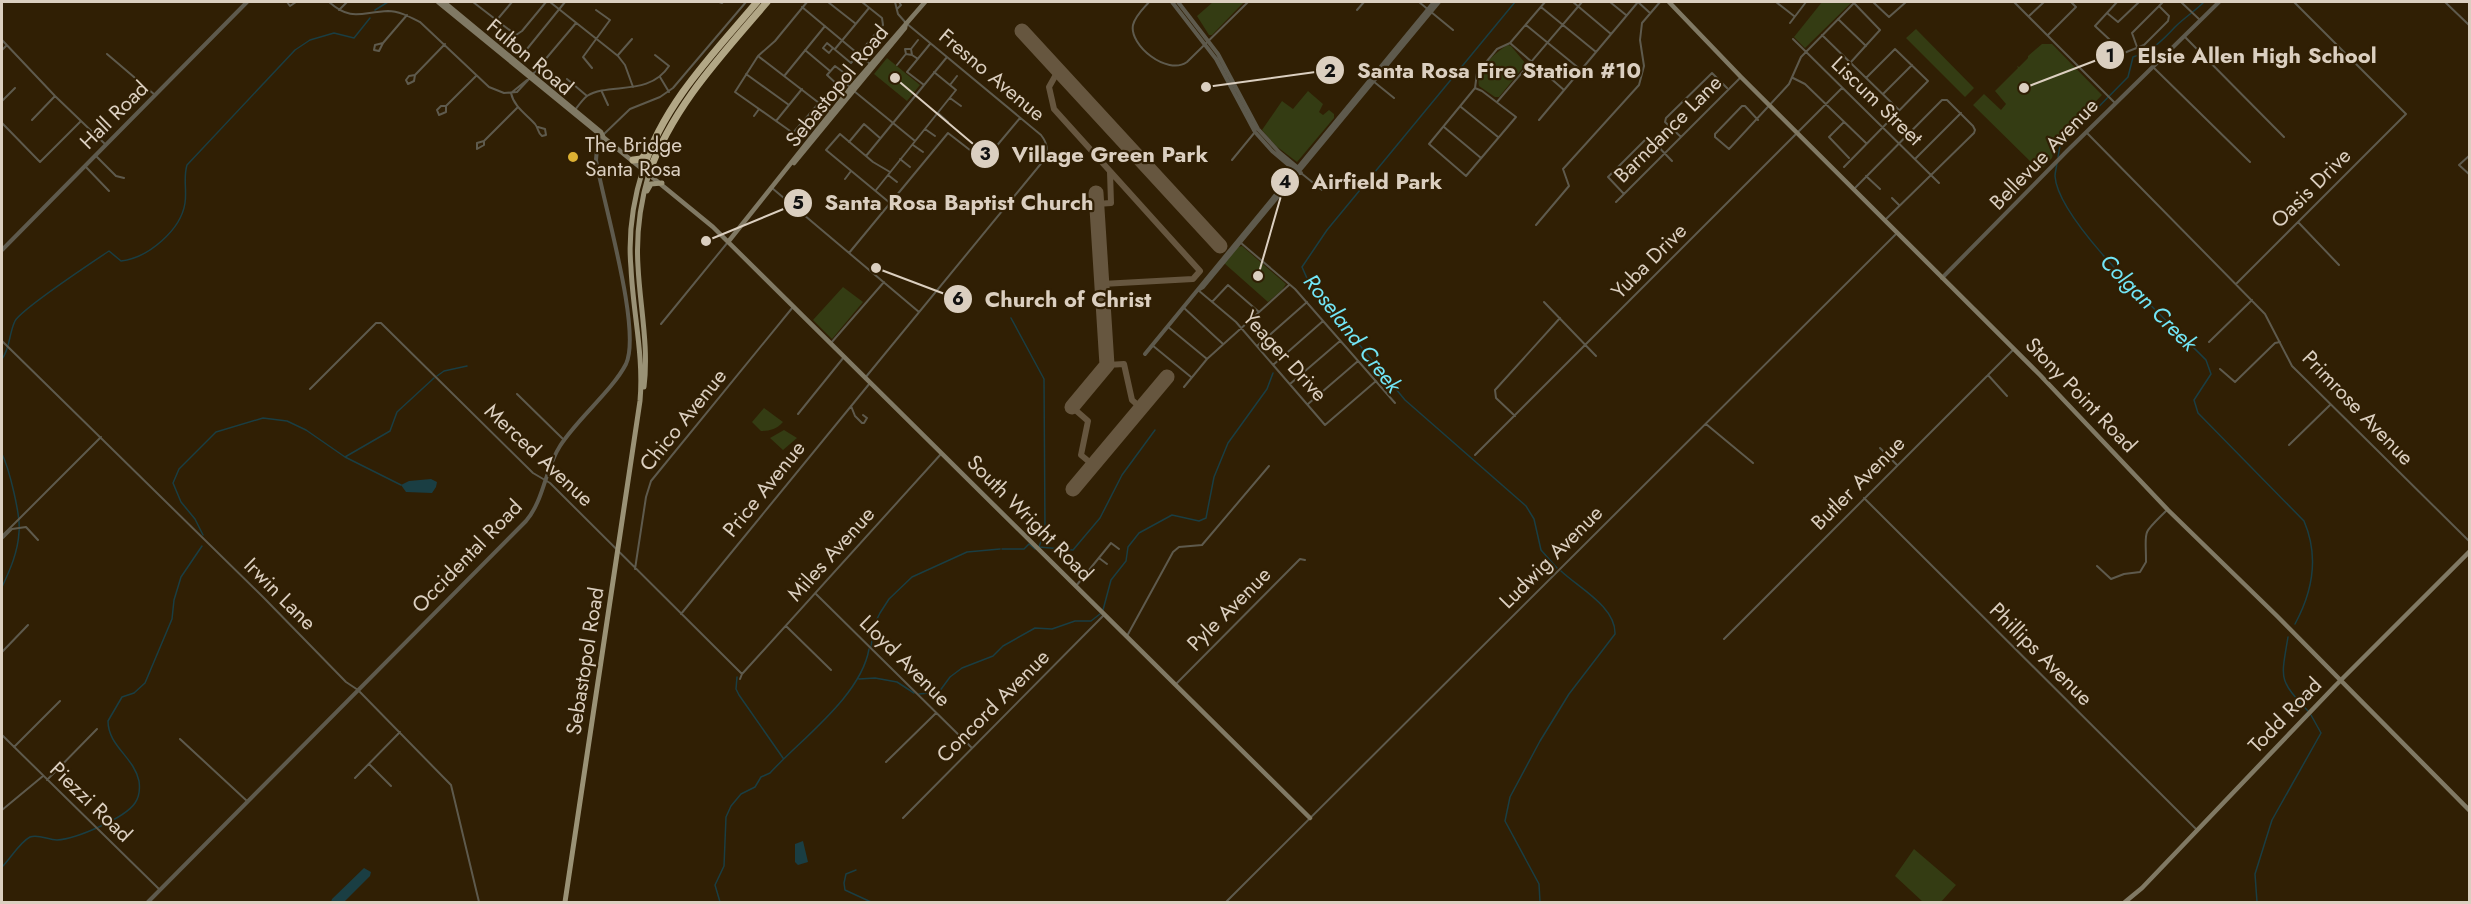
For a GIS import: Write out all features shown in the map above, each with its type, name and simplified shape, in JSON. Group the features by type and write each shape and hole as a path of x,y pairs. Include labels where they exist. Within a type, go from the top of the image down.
{"highway":[{"path":"633,160 643,158 679,96 757,2"},
{"path":"646,171 684,102 767,2"},
{"path":"646,171 650,148"}],"main road":[{"name":"Fulton Road","path":"438,2 662,183"},
{"name":"Fulton Road","path":"444,2 603,136"},
{"name":"Sebastopol Road","path":"728,242 925,2"},
{"name":"Stony Point Road","path":"1670,2 1741,77 2014,349 2168,510 2469,811"},
{"name":"Sebastopol Road","path":"565,903 645,381 646,357 638,268 640,215 646,171"},
{"name":"Sebastopol Road","path":"637,424 641,367 631,276 630,238 635,200 646,171"},
{"path":"640,215 649,186 662,183"},
{"name":"South Wright Road","path":"662,183 728,242 1310,818"},
{"name":"Todd Road","path":"2125,903 2469,551"}],"street":[{"name":"Hall Road","path":"2,250 248,2"},
{"path":"287,2 290,6 296,2"},
{"path":"329,2 347,15 388,11 407,15 420,22 476,76 498,92 511,93 522,87 576,23"},
{"path":"339,10 347,2"},
{"path":"476,2 496,21 516,35 548,2 618,56 625,65 633,87"},
{"path":"496,21 512,2"},
{"path":"527,49 565,2"},
{"path":"603,136 630,109 669,92 747,2"},
{"path":"807,2 775,41 758,56 735,92 793,133 819,103"},
{"path":"828,2 856,24"},
{"path":"862,2 869,8 884,21 851,63 834,49 869,8"},
{"name":"Fresno Avenue","path":"897,2 900,5 897,9 906,23 1041,135 1047,146 1044,160 920,312"},
{"path":"1149,2 1134,21 1133,34 1139,45 1161,63 1173,67 1183,65 1248,2"},
{"path":"1172,2 1208,42"},
{"path":"1178,2 1208,42 1257,130 1322,190"},
{"path":"1357,10 1364,2"},
{"path":"1419,2 1454,30"},
{"path":"1145,354 1372,81 1434,2"},
{"path":"1298,170 1439,2"},
{"path":"1474,88 1516,117 1466,176 1429,144 1474,88 1477,73 1497,49 1510,43 1545,2"},
{"path":"1573,2 1611,34"},
{"path":"1497,102 1582,2"},
{"path":"1610,2 1626,15"},
{"path":"1539,120 1638,2 1650,13"},
{"path":"1536,225 1569,186 1563,169 1642,80 1644,66 1640,39 1642,23 1660,2"},
{"path":"1776,2 1794,16"},
{"path":"1790,22 1806,2"},
{"path":"1758,120 1745,106 1742,106 1715,134 1715,137 1728,149 1758,120 1793,78 1797,64 1806,52 1855,2 1880,30 1850,62"},
{"path":"1873,2 1889,17 1906,2"},
{"path":"2014,2 2115,103"},
{"path":"2029,16 2044,2"},
{"path":"2048,36 2076,7 2071,2"},
{"path":"2117,2 2096,26 2123,52 2146,44 2169,20 2169,16 2159,6"},
{"path":"2106,13 2118,22 2139,2"},
{"path":"2138,48 2132,33 2163,2"},
{"path":"2181,2 2200,20"},
{"name":"Bellevue Avenue","path":"1942,278 2115,103 2219,2"},
{"name":"Oasis Drive","path":"2236,284 2406,114 2294,2"},
{"path":"2445,2 2469,26"},
{"path":"1541,7 1596,52"},
{"path":"802,8 872,65"},
{"path":"592,68 583,57 610,20 596,10"},
{"path":"382,43 407,15"},
{"path":"1838,19 1866,46"},
{"path":"1526,25 1581,70"},
{"path":"785,75 825,26"},
{"path":"1822,35 1899,110"},
{"path":"2184,36 2283,137"},
{"path":"618,56 632,39"},
{"name":"Liscum Street","path":"1793,39 1939,183"},
{"path":"2,40 106,145"},
{"path":"912,55 911,49 918,40"},
{"path":"1510,43 1564,90"},
{"path":"415,75 445,44"},
{"path":"924,85 907,72 930,44"},
{"path":"2,50 6,46"},
{"path":"897,65 906,54 905,49 911,49"},
{"path":"1844,167 1849,159 1928,81 1895,49 1866,78"},
{"path":"805,50 830,71"},
{"path":"107,54 155,95"},
{"path":"906,54 918,59"},
{"path":"574,110 587,96 633,87 660,77 669,66 655,55"},
{"path":"758,56 833,114"},
{"path":"866,156 947,57"},
{"path":"1883,94 1912,65"},
{"path":"836,66 847,75 843,81 839,86 826,75 836,66"},
{"path":"2153,67 2250,162"},
{"path":"875,191 956,90 934,72"},
{"path":"746,74 789,105"},
{"path":"1681,137 1665,122 1666,118 1711,74 1728,90"},
{"path":"446,106 476,76"},
{"path":"950,85 957,76"},
{"path":"660,77 669,92"},
{"name":"Barndance Lane","path":"1617,202 1741,77"},
{"path":"1793,78 1805,84 1866,143"},
{"path":"567,79 587,96"},
{"path":"843,81 893,122 923,152"},
{"path":"1372,81 1394,98"},
{"path":"2,101 15,88"},
{"name":"Yuba Drive","path":"1475,455 1842,88"},
{"path":"776,122 802,89"},
{"path":"602,92 608,105"},
{"path":"511,93 518,107 538,127"},
{"path":"32,120 55,96"},
{"path":"950,98 961,106"},
{"path":"1854,189 1942,100 1947,100 1961,114 1975,130 1884,220"},
{"path":"484,141 518,107"},
{"path":"1461,107 1499,137"},
{"path":"753,116 759,109"},
{"path":"938,113 948,122"},
{"path":"1915,159 1961,114"},
{"path":"849,253 948,133 984,161 1020,118"},
{"path":"2,123 40,162 81,121"},
{"path":"1844,122 1829,137 1849,159"},
{"path":"849,142 864,124 880,138"},
{"path":"1444,127 1482,158"},
{"path":"925,129 934,136"},
{"path":"1232,160 1257,130"},
{"name":"Primrose Avenue","path":"2086,132 2265,314 2292,366 2469,542"},
{"path":"890,203 826,150 840,134 897,182"},
{"name":"Occidental Road","path":"148,903 528,519 537,505 556,452 620,372 629,351 624,289 596,160 597,147 603,136"},
{"path":"1624,194 1608,177 1648,137 1672,161"},
{"path":"95,155 116,176 124,178"},
{"path":"2469,155 2459,165 2469,175"},
{"path":"900,159 910,167"},
{"path":"85,166 109,191"},
{"path":"845,179 851,171"},
{"path":"1866,176 1880,189"},
{"path":"772,188 920,312 865,378"},
{"path":"1892,198 1899,205"},
{"path":"2298,222 2339,265"},
{"name":"Ludwig Avenue","path":"1226,903 1897,233"},
{"path":"1238,240 1290,284 1395,403"},
{"name":"Sebastopol Road","path":"661,324 728,242"},
{"path":"830,344 885,282"},
{"path":"1184,387 1207,359 1290,284"},
{"path":"1212,302 1228,285 1259,312"},
{"name":"Yeager Drive","path":"1198,290 1241,328 1325,425 1376,381"},
{"path":"2209,342 2252,300"},
{"path":"1257,346 1307,302"},
{"path":"1544,302 1596,356"},
{"name":"Chico Avenue","path":"635,569 646,497 651,481 793,307"},
{"path":"1183,308 1223,344"},
{"path":"1515,416 1496,398 1495,390 1560,318"},
{"path":"1273,364 1323,321"},
{"name":"Merced Avenue","path":"310,389 376,323 381,323 534,473 546,480 742,674"},
{"path":"1167,326 1207,359"},
{"path":"1290,384 1340,341"},
{"name":"Irwin Lane","path":"3,342 101,437 127,466 156,490 157,495 264,598 346,682 358,690 451,785 479,903"},
{"path":"2220,369 2235,382 2275,343 2280,342"},
{"path":"1152,345 1191,377"},
{"name":"Butler Avenue","path":"1724,639 2014,349"},
{"path":"798,414 844,357"},
{"path":"1308,404 1358,361"},
{"path":"1988,375 2007,396"},
{"name":"Price Avenue","path":"681,614 870,383"},
{"path":"517,394 564,440"},
{"path":"2289,445 2330,405"},
{"path":"852,406 855,416 861,423 864,423 867,418 863,415"},
{"path":"1706,423 1753,463"},
{"path":"2,537 101,437"},
{"path":"1880,448 1898,465"},
{"name":"Miles Avenue","path":"742,674 941,454"},
{"path":"1126,636 1173,552 1179,547 1202,545 1269,466"},
{"name":"Phillips Avenue","path":"1864,498 2197,831"},
{"path":"2097,566 2111,579 2139,572 2146,562 2144,542 2146,532 2168,510"},
{"path":"2,537 12,529 26,527 38,540"},
{"path":"1076,586 1111,543 1119,549"},
{"path":"1099,558 1107,564"},
{"name":"Pyle Avenue","path":"1175,684 1300,559 1305,560"},
{"name":"Lloyd Avenue","path":"816,594 972,749"},
{"name":"Concord Avenue","path":"903,818 1104,615"},
{"path":"2,652 28,625"},
{"path":"786,626 831,670"},
{"path":"740,679 742,674"},
{"path":"14,747 60,701"},
{"path":"886,762 936,712"},
{"path":"47,780 98,729"},
{"path":"355,778 400,732"},
{"name":"Piezzi Road","path":"2,735 160,890"},
{"path":"180,738 247,801"},
{"path":"369,764 391,786"},
{"path":"2,810 43,776"}],"green space":[{"path":"1213,2 1244,2 1212,35 1209,35 1197,16"},
{"path":"1822,2 1852,2 1805,48 1794,37"},
{"path":"1916,29 1974,88 1965,97 1906,38"},
{"path":"2042,44 2052,44 2102,95 2062,136 2052,158 2040,171 1973,105 1984,94 2001,110 2006,104 1995,91 2018,68 2017,66 2019,67"},
{"path":"1508,45 1526,64 1499,97 1495,97 1479,86 1480,74 1492,57"},
{"path":"887,58 920,85 907,101 874,74"},
{"path":"1308,91 1323,104 1319,112 1323,115 1329,110 1334,114 1334,118 1297,162 1276,146 1262,130 1282,101 1293,109"},
{"path":"1242,246 1286,284 1268,302 1224,263 1238,247"},
{"path":"843,287 863,302 832,339 813,320"},
{"path":"764,408 783,422 773,429 761,431 752,422"},
{"path":"784,430 797,438 783,450 770,438"},
{"path":"1914,849 1956,885 1941,902 1923,902 1895,876"}],"water":[{"path":"431,479 437,482 432,493 406,492 401,485 409,481"},
{"path":"803,841 808,862 798,865 795,862 795,844"},
{"path":"364,868 371,872 370,876 344,902 331,902 332,899"}],"waterway":[{"path":"375,10 388,2"},
{"name":"Roseland Creek","path":"1515,2 1327,230 1302,267 1310,285 1405,400 1526,506 1534,519 1541,550 1557,568"},
{"name":"Colgan Creek","path":"2058,157 2060,146 2128,77 2133,57 2156,45 2204,2"},
{"path":"2,359 7,351 15,321 43,297 109,251 121,261 142,254 162,241 182,213 185,203 187,165 295,50 310,40 334,33 354,38 370,18"},
{"name":"Colgan Creek","path":"2057,162 2055,176 2061,196 2075,219 2118,272 2206,360 2211,374 2194,400 2198,413 2304,521 2309,534 2312,573 2306,599 2295,624"},
{"path":"1011,318 1044,379 1045,530 1039,547 1073,550 1100,518 1122,475 1155,430"},
{"path":"437,376 444,371 467,366"},
{"path":"1103,610 1111,580 1126,561 1128,547 1139,533 1172,515 1199,521 1206,518 1214,477 1228,443 1267,389 1273,373"},
{"path":"203,535 195,519 181,502 173,483 179,469 216,432 263,418 287,421 306,430 345,457 390,431 397,412 434,378"},
{"path":"2,454 14,492 19,525 15,554 2,587"},
{"path":"345,457 401,485"},
{"path":"1002,549 1024,549 1029,544 1035,549"},
{"path":"2,867 30,837 57,840 76,836 111,821 135,803 139,781 132,765 112,738 108,721 122,697 134,693 145,683 172,619 174,600 181,577 202,546"},
{"path":"871,647 874,625 880,613 889,599 912,577 967,552 1000,549"},
{"name":"Roseland Creek","path":"1540,902 1539,884 1505,821 1510,797 1540,741 1569,694 1615,634 1610,615 1595,599 1561,571"},
{"path":"919,694 939,692 950,677 962,668 993,656 1003,646 1035,628 1052,629 1075,621 1091,621 1100,614"},
{"name":"Colgan Creek","path":"2288,637 2284,678 2291,692 2308,711"},
{"path":"720,902 715,885 724,866 726,817 731,806 741,794 755,787 761,777 770,773 828,716 855,683 864,666 869,649"},
{"path":"737,677 736,689 739,695 783,758"},
{"path":"859,679 875,678 897,682 914,693"},
{"name":"Colgan Creek","path":"2257,902 2255,874 2272,820 2321,733 2311,715"},
{"path":"856,870 846,874 845,890 871,902"}],"taxiway":[{"path":"1058,71 1049,87 1054,109 1200,271 1193,279 1102,284"},
{"path":"1097,204 1111,203 1110,172"},
{"path":"1107,365 1124,364 1132,400 1141,408"},
{"path":"1072,407 1088,421 1081,455 1093,465"}],"runway":[{"path":"1022,31 1220,246"},
{"path":"1072,407 1107,365 1096,193"},
{"path":"1073,489 1167,377"}],"place":[{"name":"Village Green Park","path":"895,78"},
{"name":"Santa Rosa Fire Station #10","path":"1206,87"},
{"name":"Elsie Allen High School","path":"2024,88"},
{"name":"The Bridge Santa Rosa","path":"573,157"},
{"name":"Santa Rosa Baptist Church","path":"706,241"},
{"name":"Church of Christ","path":"876,268"},
{"name":"Airfield Park","path":"1258,276"}]}
